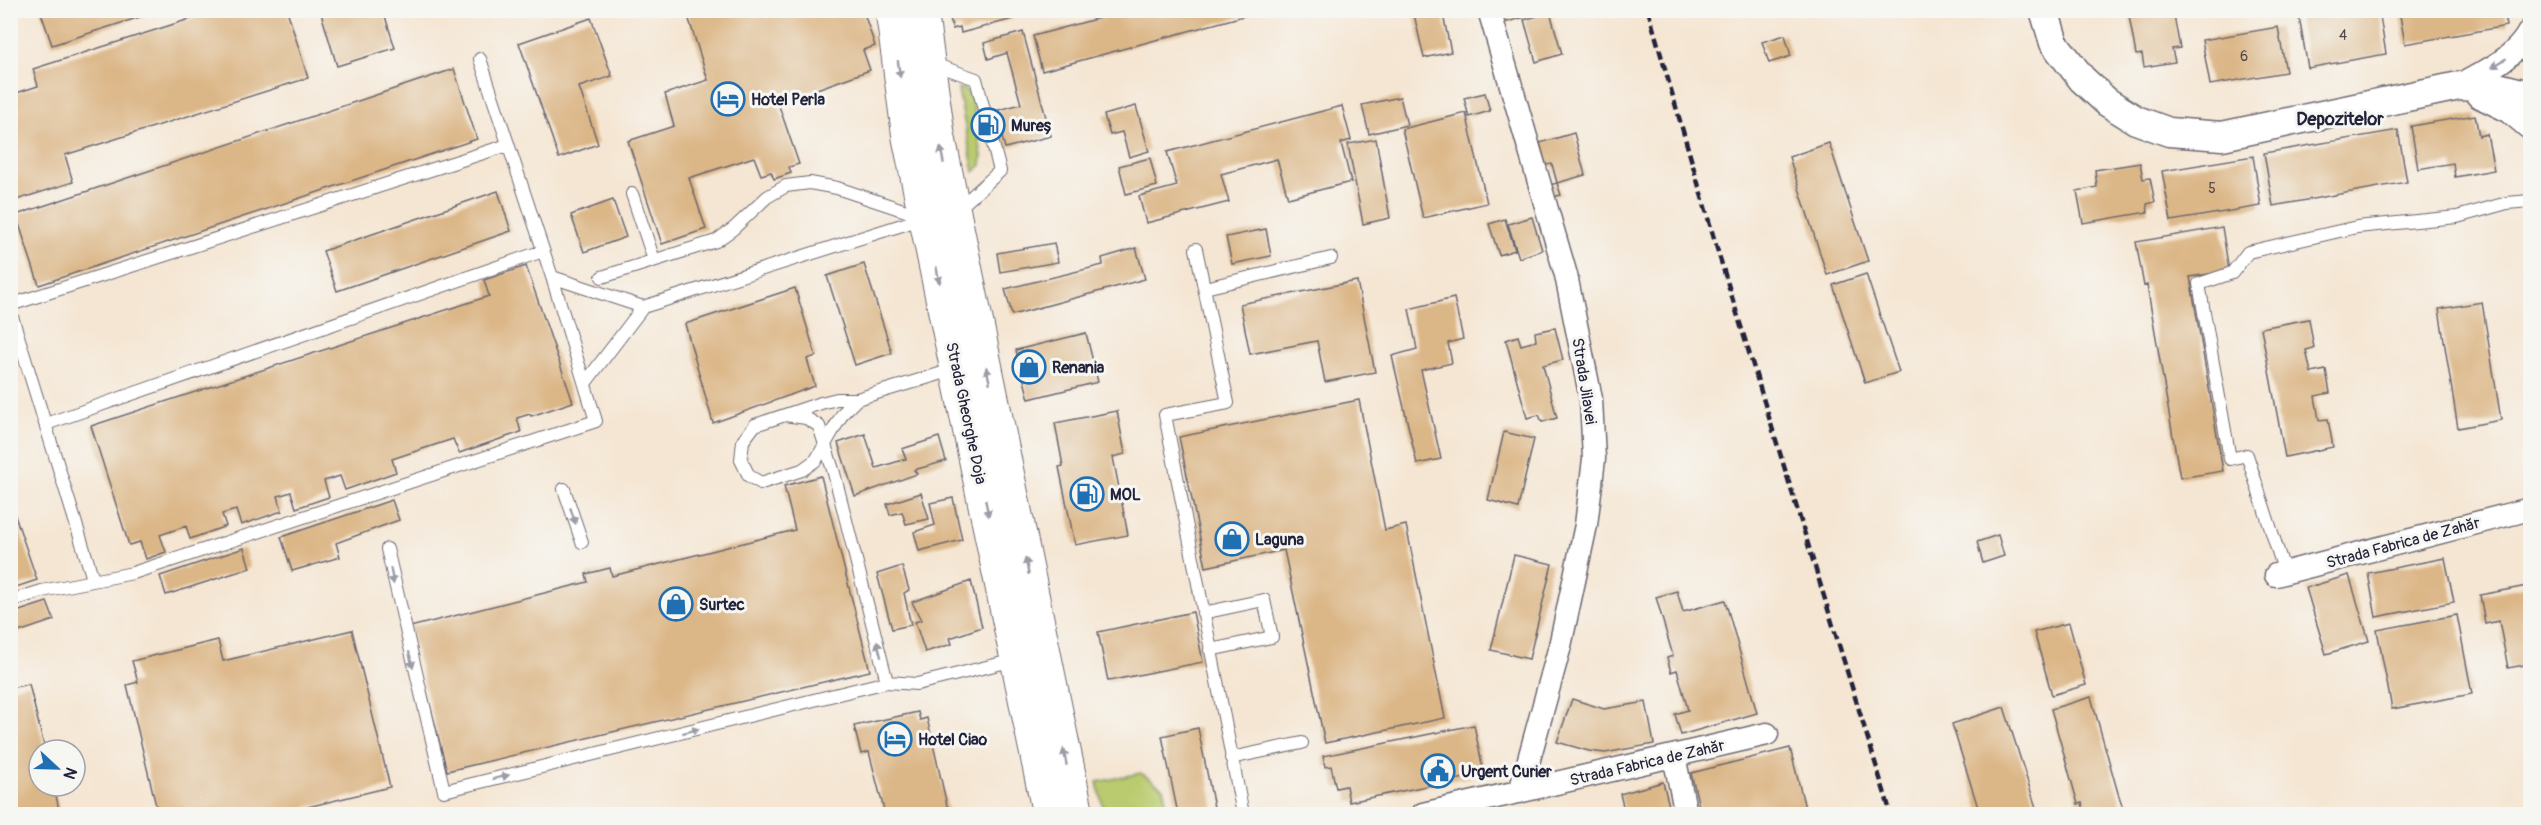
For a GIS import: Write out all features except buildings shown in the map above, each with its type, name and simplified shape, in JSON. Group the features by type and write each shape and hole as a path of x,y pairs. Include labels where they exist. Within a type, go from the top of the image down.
{"main road":[{"name":"Strada Gheorghe Doja","path":"892,10 909,138 940,215 1077,814"},
{"name":"Strada Gheorghe Doja","path":"921,10 957,369 1049,814"}],"street":[{"name":"Strada Jilavei","path":"1489,10 1566,275 1591,399 1594,447 1586,525 1560,646 1520,792"},
{"path":"2044,10 2054,43 2082,80 2107,102 2136,120 2169,132 2222,136 2459,86 2502,88 2530,95"},
{"path":"2459,86 2504,61 2524,43 2530,30"},
{"path":"2459,86 2502,104 2530,125"},
{"name":"Strada Fabrica de Zahăr","path":"2280,574 2530,508"},
{"name":"Strada Fabrica de Zahăr","path":"1423,814 1489,807 1520,792 1767,734"},
{"path":"1674,756 1686,814"}],"lane":[{"path":"10,601 93,579 133,573 597,421 480,59"},
{"path":"552,277 643,307 940,215 999,171 976,79 927,62"},
{"path":"10,305 508,145"},
{"path":"602,277 716,241 734,229 767,196 786,186 810,183 837,188 940,215"},
{"path":"632,194 654,260"},
{"path":"2280,574 2247,455 2230,459 2199,284 2232,273 2248,252 2357,227 2457,217 2507,203 2530,201"},
{"path":"1196,249 1228,403 1165,415 1243,814"},
{"path":"45,424 543,251"},
{"path":"1205,288 1331,258"},
{"path":"586,382 643,307"},
{"path":"10,310 93,579"},
{"path":"857,399 843,413 816,460 802,470 761,483 749,476 741,460 743,441 755,425 821,403 837,399 857,399 957,369"},
{"path":"785,415 806,418 819,426 887,682"},
{"path":"564,489 582,542"},
{"path":"387,549 444,791 887,682 917,684 1018,659"},
{"path":"1203,613 1264,600 1272,637 1210,650"},
{"path":"1231,758 1302,743"}],"green space":[{"path":"962,88 972,100 982,156 981,165 974,172 958,89"},
{"path":"1141,773 1163,788 1169,814 1105,814 1097,782"}],"railway":[{"path":"1648,10 1715,242 1891,814"}],"place":[{"name":"Hotel Perla","path":"728,99"},
{"name":"Mureș","path":"988,125"},
{"name":"Renania","path":"1029,367"},
{"name":"MOL","path":"1087,494"},
{"name":"Laguna","path":"1232,539"},
{"name":"Surtec","path":"676,604"},
{"name":"Hotel Ciao","path":"895,739"},
{"name":"Urgent Curier","path":"1438,771"}],"district":[{"name":"Depozitelor","path":"2340,119"}]}
